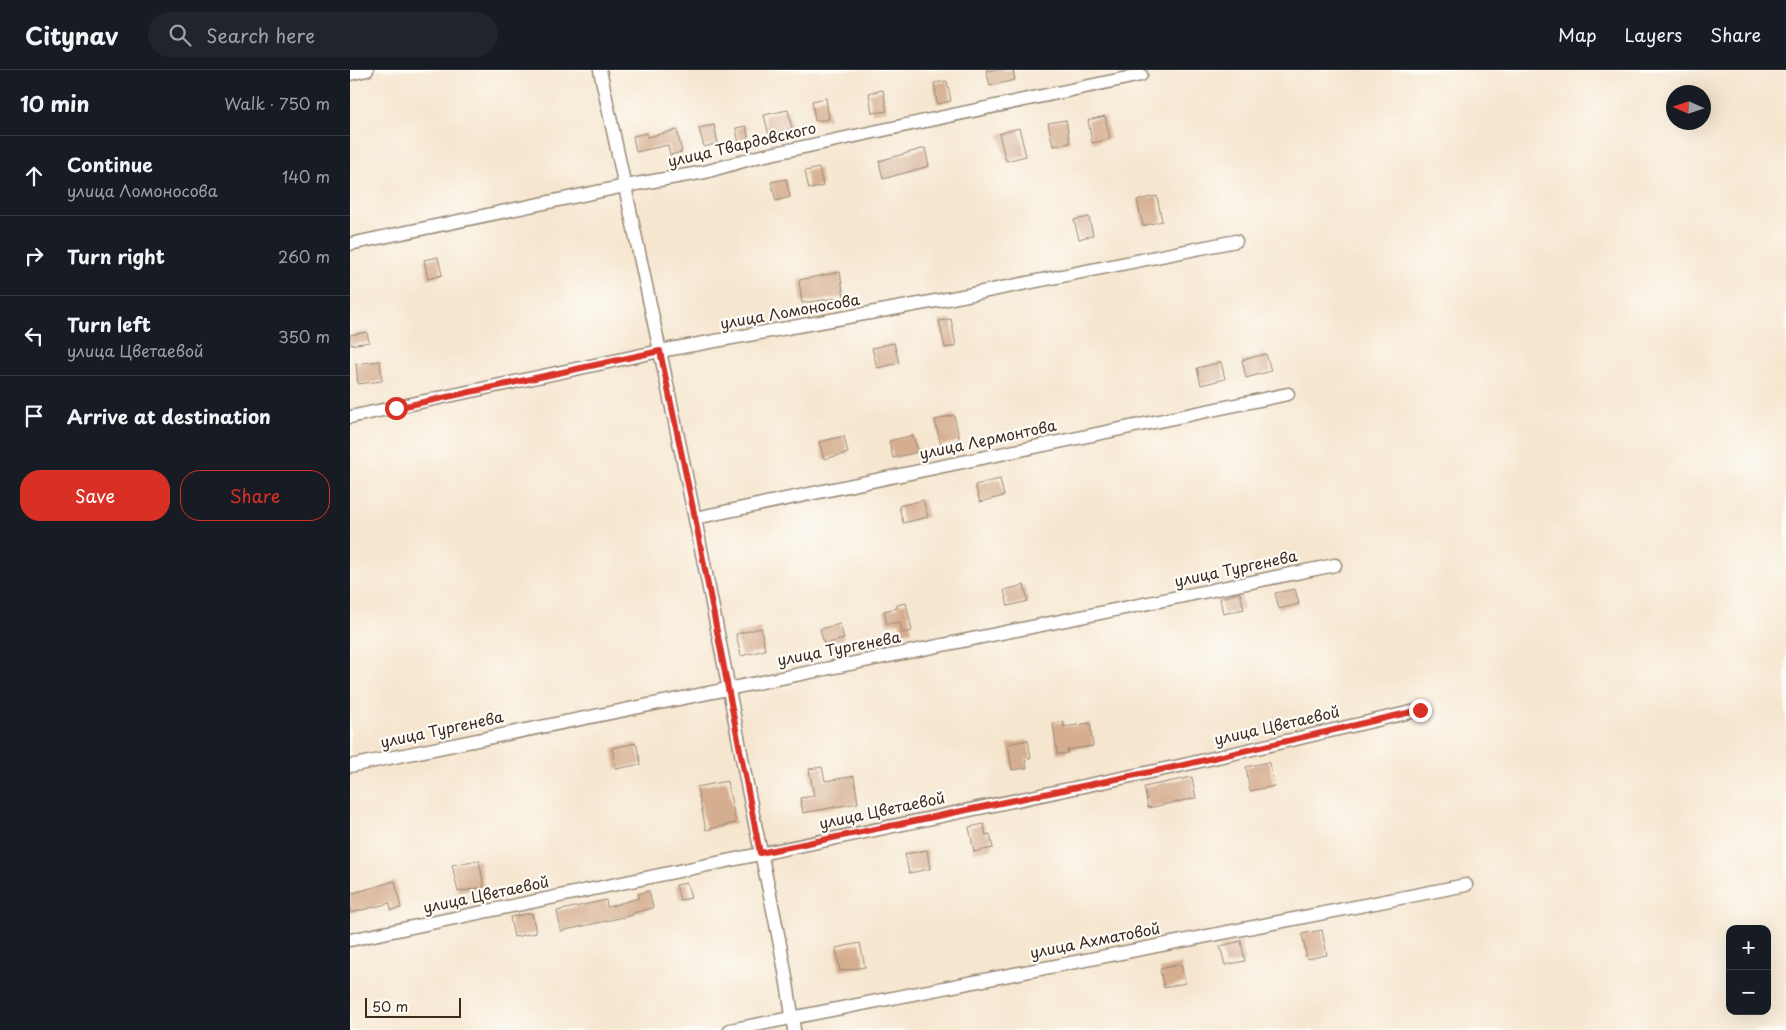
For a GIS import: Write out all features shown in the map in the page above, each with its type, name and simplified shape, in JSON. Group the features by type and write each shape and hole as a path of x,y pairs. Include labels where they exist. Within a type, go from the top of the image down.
{"street":[{"path":"350,74 367,70"},
{"path":"600,70 695,518 760,853 783,954 794,1030"},
{"name":"улица Твардовского","path":"350,244 625,186 705,172 757,157 1141,75"},
{"name":"улица Ломоносова","path":"350,417 660,351 938,301 1236,242"},
{"name":"улица Лермонтова","path":"695,518 1288,394"},
{"name":"улица Тургенева","path":"350,766 729,687 1043,626 1335,565"},
{"name":"улица Цветаевой","path":"350,940 1179,766 1420,710"},
{"name":"улица Ахматовой","path":"730,1030 1466,885"}],"building":[{"path":"986,70 1013,70 1015,80 990,86"},
{"path":"947,81 951,101 937,104 934,83"},
{"path":"883,90 887,111 872,113 869,93"},
{"path":"826,98 829,119 815,121 812,101"},
{"path":"788,110 792,129 769,135 764,115"},
{"path":"1105,116 1110,139 1092,143 1088,120"},
{"path":"1066,120 1070,143 1053,146 1048,123"},
{"path":"714,125 718,143 704,147 699,128"},
{"path":"746,126 749,142 739,144 736,128"},
{"path":"1019,128 1026,156 1006,161 999,134"},
{"path":"677,130 682,152 670,155 668,145 636,152 633,136 647,133 647,137"},
{"path":"925,148 929,166 883,179 879,161"},
{"path":"819,168 823,186 809,189 805,171"},
{"path":"786,179 790,197 776,201 771,182"},
{"path":"1157,196 1162,221 1143,226 1137,200"},
{"path":"1089,217 1093,235 1079,239 1074,220"},
{"path":"438,257 442,275 428,279 424,260"},
{"path":"840,272 844,297 802,303 799,280"},
{"path":"951,319 956,346 945,348 939,321"},
{"path":"367,332 369,342 350,345 350,335"},
{"path":"894,343 899,363 877,368 872,348"},
{"path":"1266,354 1271,371 1246,378 1242,360"},
{"path":"380,361 382,381 358,384 356,364"},
{"path":"1221,362 1225,379 1201,385 1197,368"},
{"path":"954,415 960,441 941,446 935,420"},
{"path":"913,435 918,452 893,458 889,441"},
{"path":"844,436 848,453 824,459 819,442"},
{"path":"1000,479 1004,496 980,502 975,485"},
{"path":"923,500 928,517 903,523 899,506"},
{"path":"1024,585 1028,601 1008,606 1004,590"},
{"path":"1295,589 1299,604 1279,609 1275,593"},
{"path":"1240,593 1244,609 1223,614 1220,598"},
{"path":"906,603 912,631 902,633 900,622 887,624 884,611 897,608 897,605"},
{"path":"840,624 844,639 824,644 820,629"},
{"path":"761,628 765,650 741,656 736,634"},
{"path":"1064,722 1064,727 1090,723 1093,746 1067,750 1068,753 1057,754 1053,723"},
{"path":"1028,740 1031,758 1025,759 1027,768 1012,770 1008,744"},
{"path":"636,743 641,764 616,769 612,748"},
{"path":"1269,762 1274,786 1250,791 1246,767"},
{"path":"822,767 825,781 854,776 858,803 803,813 800,798 814,796 809,769"},
{"path":"1192,777 1196,798 1148,808 1144,787"},
{"path":"727,781 736,823 706,830 697,787"},
{"path":"984,824 986,835 990,834 993,848 974,852 969,827"},
{"path":"927,850 930,869 909,873 905,854"},
{"path":"479,860 484,887 458,892 452,865"},
{"path":"395,881 401,908 391,910 390,903 350,913 350,894"},
{"path":"687,883 691,898 680,900 676,885"},
{"path":"649,891 653,908 633,913 633,915 561,931 557,911 606,900 607,907 639,898 638,894"},
{"path":"532,913 536,933 514,937 510,917"},
{"path":"1322,930 1327,955 1307,959 1302,934"},
{"path":"1241,941 1245,961 1225,965 1220,946"},
{"path":"860,943 865,967 840,971 836,948"},
{"path":"1181,964 1185,983 1164,988 1160,969"}],"route":[{"path":"396,408 660,351 729,687 760,853 1179,766 1420,710"}]}
